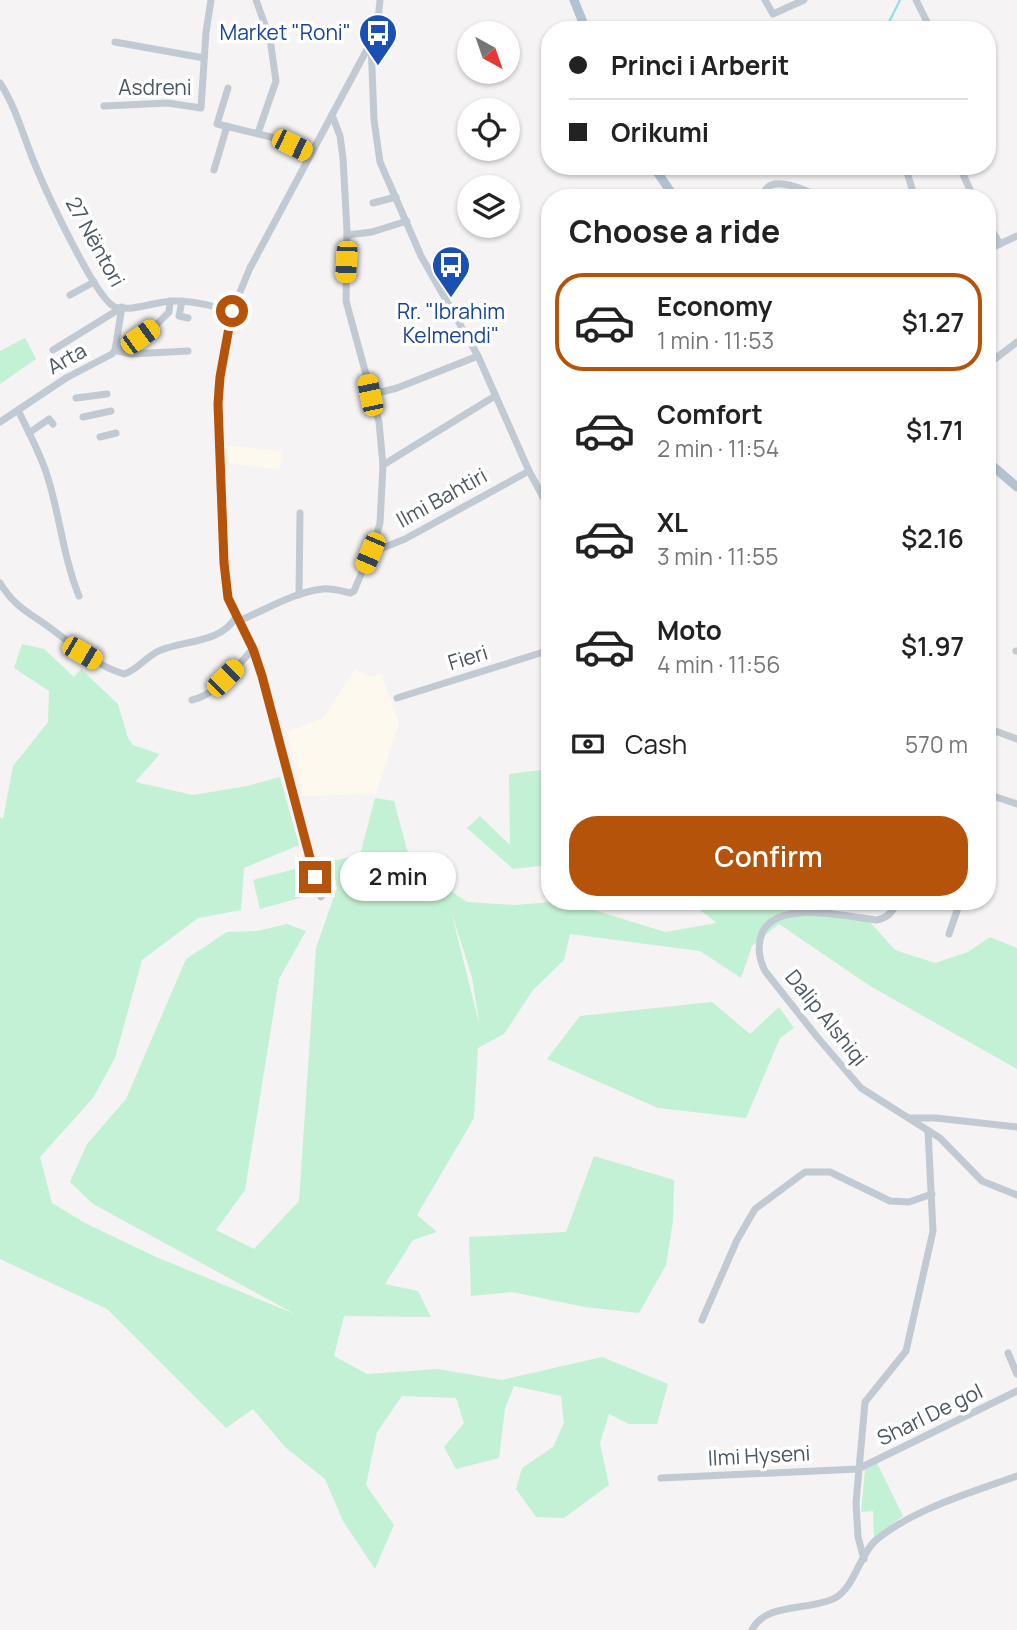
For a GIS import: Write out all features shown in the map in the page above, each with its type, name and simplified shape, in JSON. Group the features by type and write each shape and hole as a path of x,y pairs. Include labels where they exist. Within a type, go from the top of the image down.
{"main road":[{"path":"574,0 582,21"},
{"path":"996,469 1017,487"}],"street":[{"name":"Asdreni","path":"104,106 168,103 201,108 211,0"},
{"path":"256,0 270,39 276,81 258,133"},
{"path":"321,897 262,676 253,649 228,598 224,563 218,404 232,311 250,268 371,42 378,21 380,0"},
{"path":"765,0 773,14 804,0"},
{"path":"916,0 926,21"},
{"name":"Asdreni","path":"115,42 204,58"},
{"path":"371,42 373,107 380,162 426,265 478,356 541,493"},
{"name":"27 Nëntori","path":"0,83 18,117 36,166 94,282 108,302 122,307 182,301 232,311"},
{"path":"228,88 217,124 280,140 311,154"},
{"path":"0,583 23,611 52,629 82,653 124,674 161,649 221,633 237,619 299,595 323,589 350,593 354,591 380,523 383,465 379,422 346,301 347,235 342,146 332,115"},
{"path":"214,170 227,126"},
{"path":"769,189 774,184 797,189"},
{"path":"373,203 396,197"},
{"path":"347,235 372,232 407,221"},
{"path":"996,246 1017,236"},
{"path":"996,237 1000,244"},
{"path":"70,295 94,282"},
{"path":"117,351 158,324 169,312 170,301"},
{"path":"182,301 179,316 188,318"},
{"path":"52,350 122,307"},
{"name":"Arta","path":"0,422 66,379 117,351 122,307"},
{"path":"996,358 1017,342"},
{"path":"117,351 131,354 188,351"},
{"path":"370,395 397,388 478,356"},
{"path":"76,398 107,394"},
{"path":"383,465 495,396"},
{"path":"18,410 47,474 68,565 79,596"},
{"path":"83,417 111,411"},
{"path":"29,433 49,419 52,424"},
{"path":"100,437 116,433"},
{"name":"Ilmi Bahtiri","path":"370,553 405,539 529,471"},
{"path":"299,595 300,513"},
{"path":"192,700 214,690 253,649"},
{"name":"Fieri","path":"397,698 541,653"},
{"path":"996,731 1017,739"},
{"path":"996,797 1017,804"},
{"name":"Dalip Alshiqi","path":"893,910 884,919 876,920 805,913 777,916 765,928 761,937 760,960 765,971 861,1088 940,1138 982,1181 1017,1195"},
{"path":"949,934 957,910"},
{"path":"908,1118 936,1118 1017,1127"},
{"path":"864,1559 858,1537 856,1503 864,1402 906,1351 933,1231 928,1131"},
{"path":"702,1320 737,1240 755,1209 805,1172 830,1172 891,1201 909,1202 932,1194"},
{"path":"1008,1353 1017,1374"},
{"name":"Sharl De gol","path":"858,1469 1017,1391"},
{"name":"Ilmi Hyseni","path":"661,1478 858,1469"},
{"path":"752,1630 756,1622 766,1616 834,1599 864,1559 868,1548 930,1507 1017,1476"}],"shaded area":[{"path":"221,445 281,451 280,470 222,462"},
{"path":"355,669 369,677 381,674 399,723 376,794 303,796 287,732 323,718"}],"green space":[{"path":"25,338 36,359 0,384 0,351"},
{"path":"22,644 44,649 74,677 81,669 118,704 128,738 133,745 160,754 135,782 193,795 247,786 280,777 299,845 244,868 241,910 198,918 142,960 115,1058 93,1098 40,1157 52,1203 85,1223 156,1257 295,1314 93,1204 70,1182 87,1144 126,1099 186,959 227,932 257,931 287,924 306,931 279,979 245,1190 216,1230 254,1249 299,1201 316,948 337,888 332,861 360,855 375,798 394,801 407,850 430,877 467,902 514,905 541,903 541,910 594,910 665,932 717,923 700,910 833,910 870,922 895,950 935,963 968,952 990,937 1017,948 1017,1069 870,986 779,924 752,946 741,978 700,951 570,934 564,960 533,990 504,1034 478,1048 474,1118 417,1215 437,1232 413,1240 385,1284 418,1291 431,1317 344,1316 334,1356 367,1374 438,1369 502,1380 602,1357 668,1384 657,1424 629,1424 609,1414 600,1443 609,1485 564,1518 536,1517 516,1489 522,1468 553,1447 564,1423 561,1396 514,1386 505,1408 499,1458 456,1469 444,1447 464,1423 456,1398 402,1396 377,1432 366,1485 394,1525 375,1569 343,1521 325,1479 285,1447 253,1409 226,1428 107,1309 0,1259 0,817 3,819 13,766 48,722 49,691 14,668","holes":["451,911 472,977 480,1025"]},
{"path":"541,770 541,866 513,869 467,828 480,816 510,845 509,774"},
{"path":"302,867 310,895 260,909 253,880"},
{"path":"712,1002 750,1034 779,1007 794,1028 780,1038 746,1118 658,1108 547,1059 580,1016"},
{"path":"594,1156 674,1180 673,1221 666,1265 639,1313 585,1307 512,1292 471,1296 469,1237 566,1232"},
{"path":"877,1463 903,1516 874,1538 873,1511 861,1512 865,1470"}],"waterway":[{"path":"890,21 900,0"}],"place":[{"name":"Market \"Roni\"","path":"378,67"},
{"name":"Rr. \"Ibrahim Kelmendi\"","path":"451,299"}],"route":[{"path":"232,311 218,404 224,563 228,598 258,661 315,877"}]}
